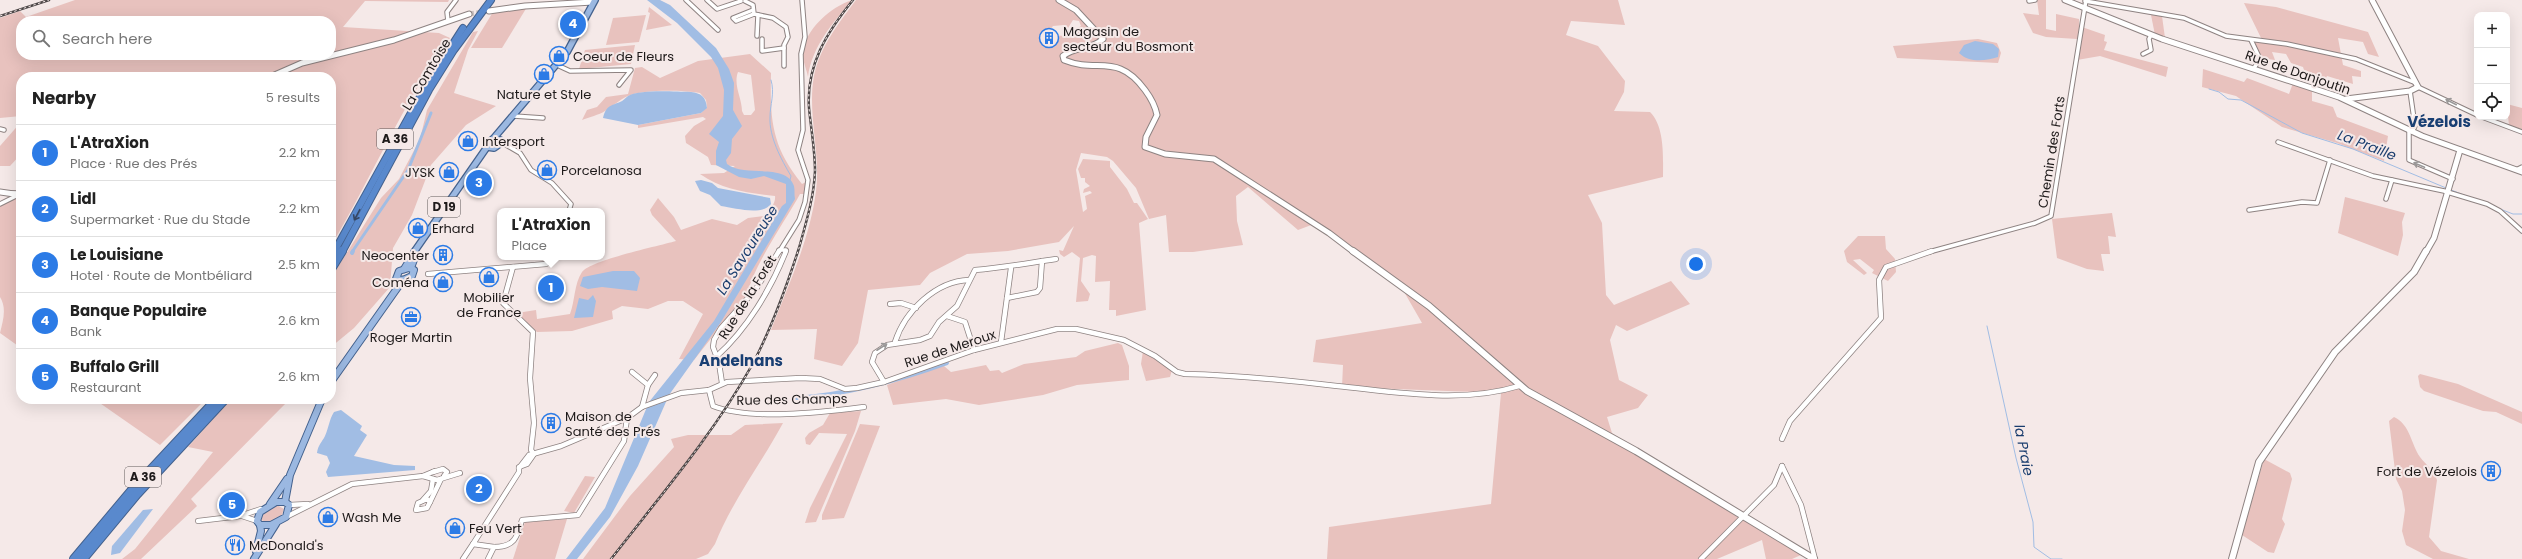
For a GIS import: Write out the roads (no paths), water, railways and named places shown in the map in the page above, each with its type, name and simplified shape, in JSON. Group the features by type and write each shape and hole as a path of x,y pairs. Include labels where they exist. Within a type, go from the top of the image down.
{"highway":[{"name":"La Comtoise","path":"336,249 358,212 422,91 452,44 486,0"},
{"name":"La Comtoise","path":"336,261 359,224 434,81 463,37 492,0"},
{"name":"A 36","path":"74,559 128,494 212,404"},
{"name":"A 36","path":"83,559 136,494 220,404"}],"main road":[{"name":"D 19","path":"407,268 430,226 495,144 504,128 567,52 594,1"},
{"path":"336,375 401,280 414,274 415,271 407,268 397,273 395,277 401,280"},
{"path":"254,558 261,531 257,516 267,506 290,475 320,404"},
{"path":"254,558 277,523 286,517 289,512 287,504 290,475"},
{"path":"267,506 287,504"},
{"path":"258,523 277,523"}],"street":[{"path":"448,21 447,12 456,0"},
{"path":"686,0 718,30"},
{"path":"707,0 717,9 744,1 753,5 757,38 762,39 762,51 784,48"},
{"path":"464,559 519,472 519,468 527,456 561,446 627,418 644,406 691,391 709,390 722,383 717,356 713,347 717,334 753,293 801,217 808,188 808,178 798,152 803,130 803,71 801,54 805,37 802,0"},
{"path":"1059,0 1078,12 1103,40 1095,46 1066,52 1063,56 1064,60 1110,66 1129,71 1136,77 1156,108 1156,116 1145,138 1145,147 1165,154 1214,159 1329,233 1370,266 1430,306 1519,386 1588,422 1814,559"},
{"path":"2029,1 2036,0"},
{"name":"Rue de Danjoutin","path":"2065,0 2083,9 2151,35 2346,99 2412,133 2519,171"},
{"path":"2372,0 2417,85"},
{"path":"489,11 526,6 594,1"},
{"path":"2083,9 2085,1 2184,18 2226,36 2287,44 2356,59 2417,85 2474,114"},
{"name":"Chemin des Forts","path":"1782,439 1790,421 1881,318 1879,280 1882,272 1896,262 2035,223 2051,216 2083,9"},
{"path":"755,13 736,21 733,18 755,13 773,18 786,27 788,37 784,48 784,66"},
{"path":"336,54 394,40 468,14"},
{"path":"2143,54 2151,50 2149,39 2151,35"},
{"path":"2251,40 2260,59 2254,68"},
{"path":"281,72 302,63 314,60"},
{"path":"557,65 570,71 630,70 619,85"},
{"path":"2346,99 2410,91 2417,85"},
{"path":"2410,91 2415,126 2412,133 2409,160 2453,179"},
{"path":"2366,97 2366,108"},
{"path":"513,117 544,118"},
{"path":"2490,120 2520,131"},
{"path":"2278,142 2392,180 2449,190 2494,207 2522,231"},
{"path":"495,144 508,146 524,157 531,170 552,183 568,200 571,204 570,208"},
{"path":"2232,559 2259,462 2322,368 2335,352 2414,272 2434,238 2453,179 2460,150"},
{"path":"2249,210 2302,202 2317,203 2330,160"},
{"path":"2519,171 2522,167"},
{"path":"2386,199 2392,180"},
{"path":"0,192 16,195"},
{"path":"0,204 16,196"},
{"name":"Rue de la Forêt","path":"717,356 731,343 764,293 783,259 786,250 779,250"},
{"path":"428,274 546,264 552,260"},
{"path":"884,382 874,367 873,355 882,346 895,342 903,343 929,336 959,304 973,271 979,268 1011,268 1021,264 1056,260"},
{"path":"1007,298 1037,292 1040,288 1042,261"},
{"path":"513,267 503,303 533,332 530,378 534,423 531,450 533,453"},
{"path":"1001,342 1011,268"},
{"path":"895,342 900,327 916,308 945,284 969,280"},
{"path":"890,304 900,303 916,308"},
{"path":"947,316 965,322 974,350"},
{"name":"Rue de Meroux","path":"722,383 814,378 850,389 884,382 1001,342 1063,329 1092,332 1134,344 1177,372 1247,376 1340,387 1422,393 1478,394 1519,386"},
{"path":"632,372 648,384"},
{"path":"644,406 648,384 655,375"},
{"name":"Rue des Champs","path":"709,390 713,406 729,411 802,412 864,407"},
{"path":"473,544 508,548 515,543 522,520 578,515 624,441 627,418"},
{"path":"1701,559 1774,485 1782,466 1801,505 1814,559"},
{"path":"286,517 335,490 359,482 422,476 441,468 444,476 426,509 418,511 416,506 431,490 435,471"},
{"path":"422,476 433,479 444,476"},
{"path":"423,500 430,502"},
{"path":"287,504 310,504"},
{"path":"198,521 240,516 267,506"},
{"path":"240,516 258,523"},
{"path":"488,559 494,547"}],"water":[{"name":"La Savoureuse","path":"647,0 660,0 670,5 716,48 729,69 734,83 733,110 742,126 732,139 731,153 726,160 727,164 744,170 783,174 790,179 794,186 795,199 721,322 669,395 638,466 610,517 577,559 566,559 605,508 649,402 714,321 782,206 786,203 786,184 764,176 751,179 739,177 716,165 716,151 719,142 709,134 723,116 724,90 718,68 711,57 677,23"},
{"path":"1975,41 1993,44 1999,49 1998,57 1973,60 1959,53 1964,45"},
{"path":"658,91 698,93 704,98 707,108 701,113 638,125 603,118 609,107 634,94"},
{"path":"701,180 712,183 718,188 770,198 771,204 767,208 761,210 748,210 721,206 710,195 700,191 695,181"},
{"path":"613,271 634,271 640,278 637,291 602,287 588,289 580,286 583,277"},
{"path":"593,295 596,301 593,317 574,318 579,298 588,300"},
{"path":"341,410 362,426 360,430 367,435 354,456 394,465 415,466 415,470 328,477 326,472 330,463 327,456 317,453 334,412"},
{"path":"153,509 120,553 111,555 112,546 143,510"}],"waterway":[{"path":"771,80 773,90 770,117 771,132 780,155 791,176 790,180"},
{"name":"La Praille","path":"2209,89 2219,92 2228,99 2241,100 2302,133 2353,149 2446,188"},
{"path":"352,252 408,170 431,113"},
{"name":"La Praille","path":"2451,190 2513,214 2522,214"},
{"name":"la Praie","path":"1987,326 2016,458 2033,522 2034,547 2051,559 2062,559"},
{"path":"797,398 873,386 910,376 947,363"}],"tunnel":[{"path":"469,14 484,12"}],"railway":[{"path":"0,16 49,0"},
{"path":"611,559 685,465 737,391 752,365 772,322 784,293 799,248 813,190 815,163 809,108 811,77 820,50 827,37 853,0"}],"place":[{"name":"Banque Populaire","path":"573,24"},
{"name":"Magasin de secteur du Bosmont","path":"1049,38"},
{"name":"Coeur de Fleurs","path":"559,56"},
{"name":"Nature et Style","path":"544,74"},
{"name":"Intersport","path":"468,141"},
{"name":"Porcelanosa","path":"547,170"},
{"name":"JYSK","path":"449,172"},
{"name":"Le Louisiane","path":"479,183"},
{"name":"Erhard","path":"418,228"},
{"name":"Neocenter","path":"443,255"},
{"name":"Mobilier de France","path":"489,277"},
{"name":"Coména","path":"443,282"},
{"name":"L'AtraXion","path":"551,288"},
{"name":"Roger Martin","path":"411,317"},
{"name":"Maison de Santé des Prés","path":"551,423"},
{"name":"Fort de Vézelois","path":"2491,471"},
{"name":"Lidl","path":"479,489"},
{"name":"Buffalo Grill","path":"232,505"},
{"name":"Wash Me","path":"328,517"},
{"name":"Feu Vert","path":"455,528"},
{"name":"McDonald's","path":"235,545"}],"district":[{"name":"Vézelois","path":"2439,122"},
{"name":"Andelnans","path":"741,361"}]}
